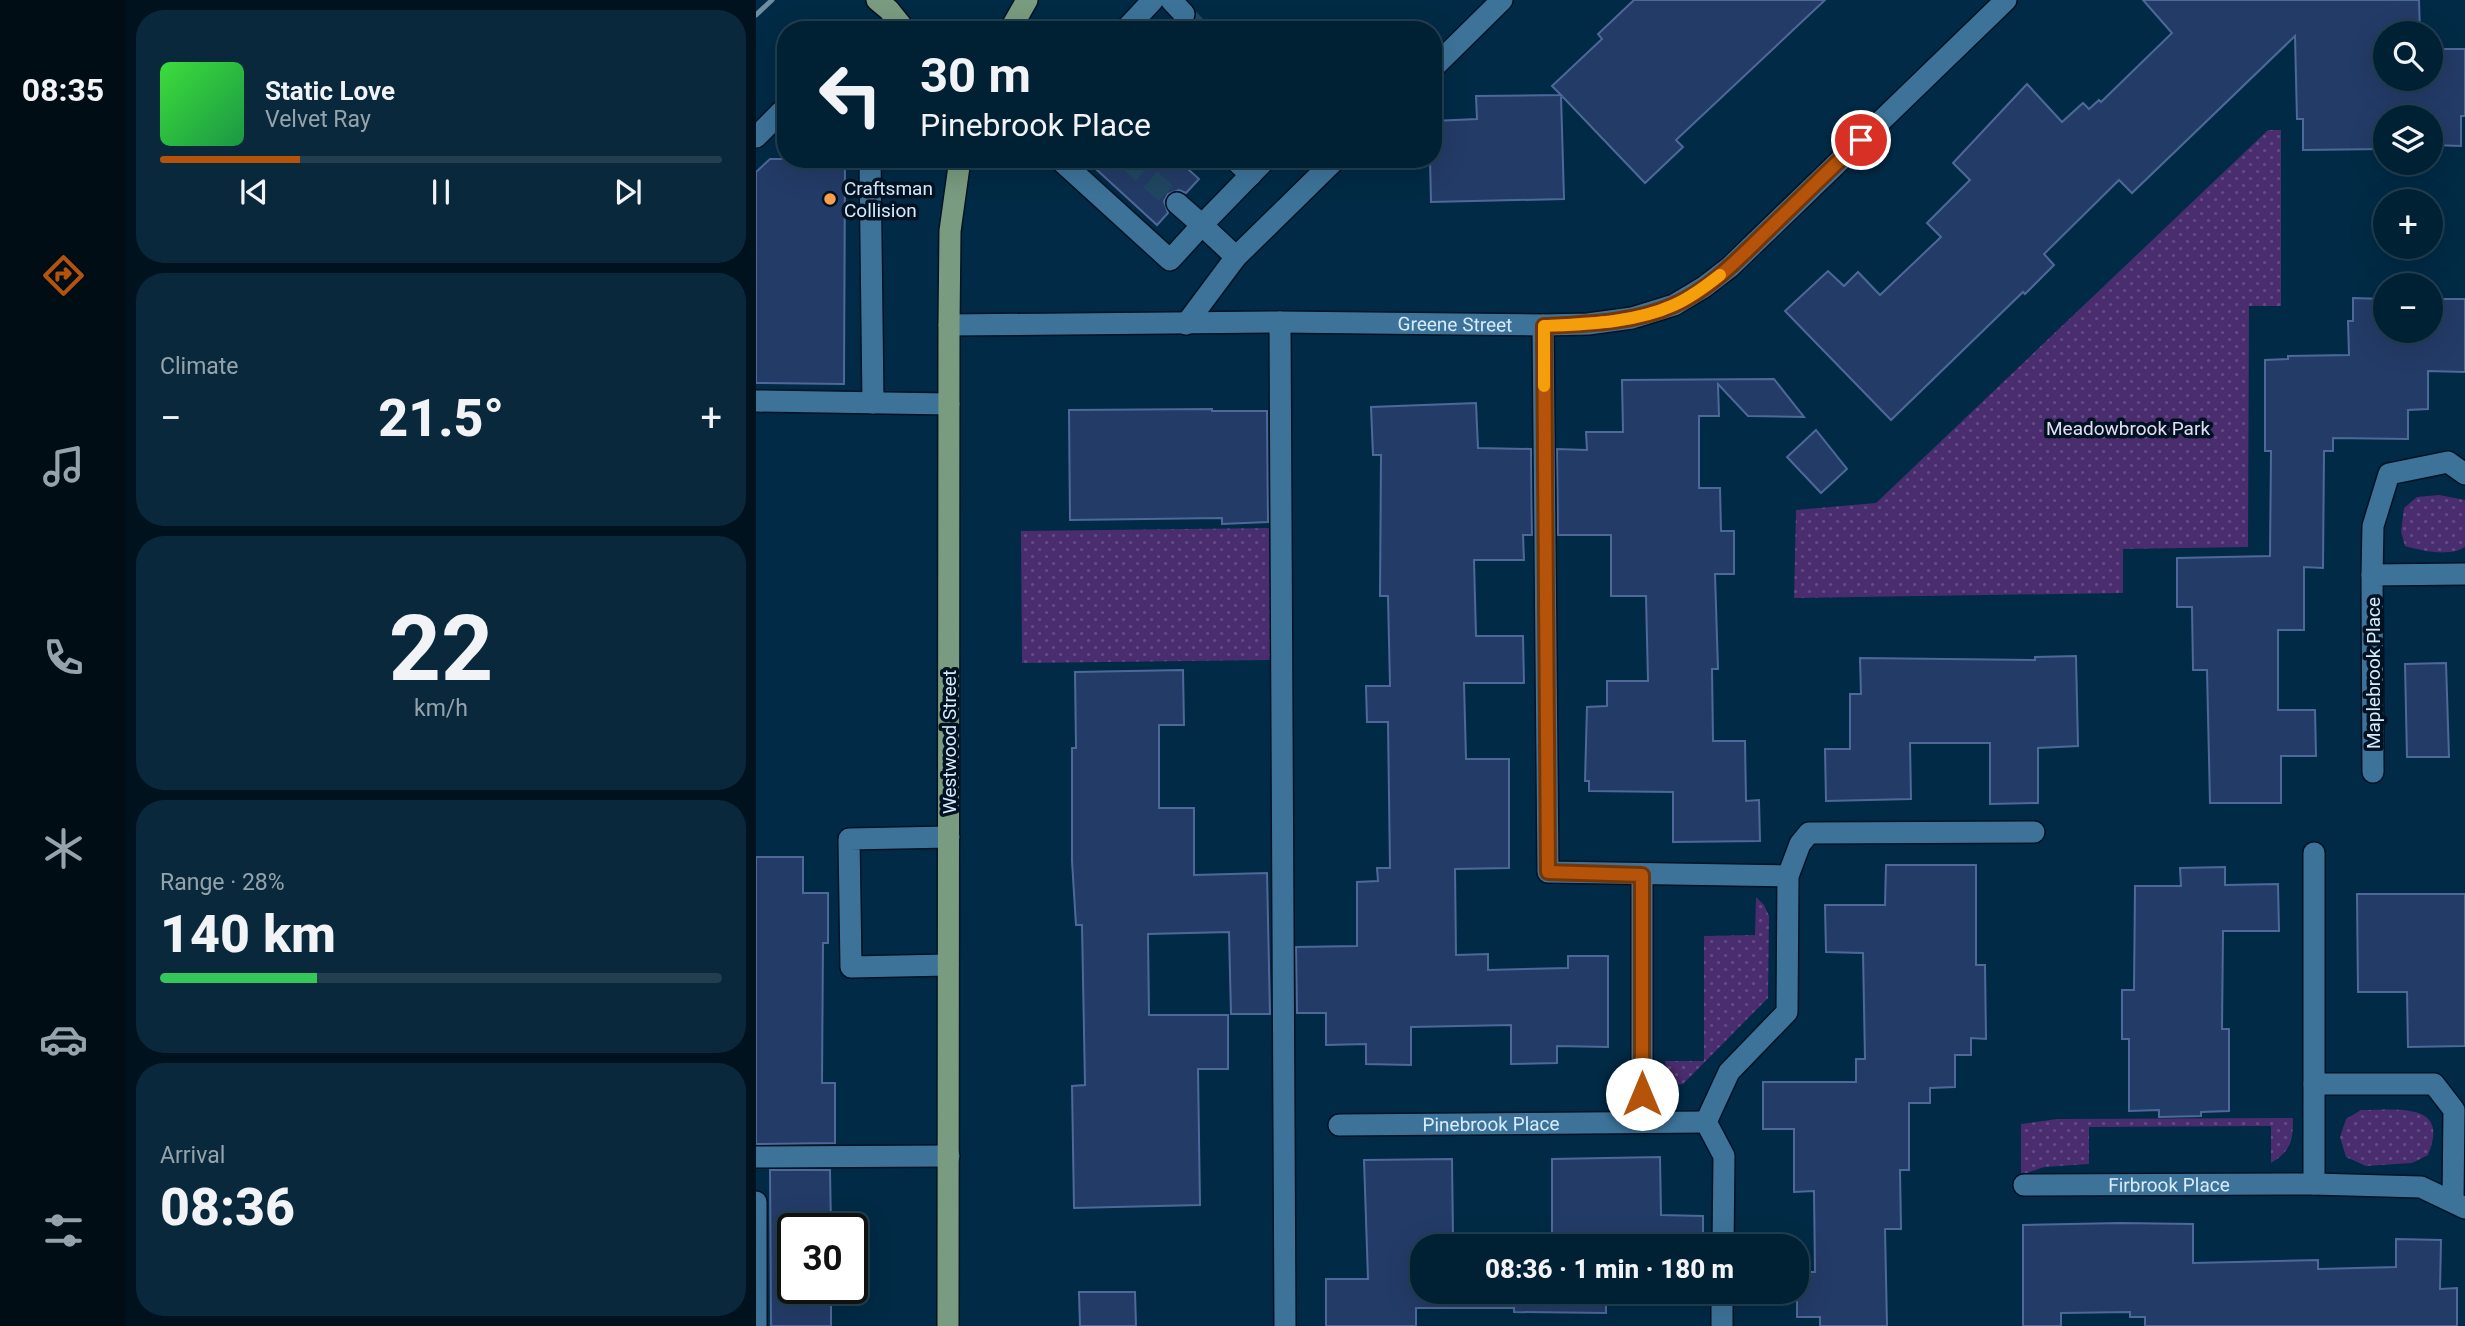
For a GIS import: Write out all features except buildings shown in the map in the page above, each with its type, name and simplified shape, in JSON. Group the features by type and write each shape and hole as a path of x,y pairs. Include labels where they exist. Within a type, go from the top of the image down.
{"main road":[{"path":"877,0 897,21"},
{"path":"1015,21 1027,0"},
{"path":"947,168 954,194"},
{"name":"Westwood Street","path":"948,1326 948,324 950,230 958,168"}],"street":[{"path":"1133,21 1153,0"},
{"path":"1442,59 1502,0"},
{"name":"Greene Street","path":"948,324 1280,322 1544,326 1632,318 1674,305 1730,267 2006,0"},
{"path":"756,136 777,116"},
{"path":"870,168 873,403"},
{"path":"1069,168 1170,260 1258,168"},
{"path":"1186,324 1236,257 1327,168"},
{"path":"1177,203 1236,257"},
{"path":"1280,322 1285,1326"},
{"path":"1544,326 1548,872 1788,876"},
{"path":"756,401 949,404"},
{"name":"Maplebrook Place","path":"2373,772 2373,526 2389,474 2448,462 2465,474"},
{"name":"Maplebrook Place","path":"2372,575 2465,574"},
{"path":"1723,1234 1724,1156 1706,1122 1729,1072 1787,1012 1788,876 1800,844 1809,833 2034,832"},
{"path":"948,837 849,839 851,967 948,965"},
{"path":"2314,853 2314,1184"},
{"path":"1642,875 1642,1121"},
{"name":"Firbrook Place","path":"2024,1185 2314,1184 2421,1187 2459,1205 2454,1110 2434,1084 2314,1084"},
{"name":"Pinebrook Place","path":"1339,1125 1706,1122"},
{"path":"756,1157 949,1156"},
{"path":"756,1202 756,1326"},
{"path":"1722,1326 1723,1304"}],"green space":[{"name":"Meadowbrook Park","path":"2268,130 2281,130 2281,306 2249,306 2248,547 2123,549 2123,593 1794,598 1796,510 1876,503"},
{"path":"2439,495 2465,500 2465,547 2444,552 2405,546 2401,532 2404,508 2417,497"},
{"path":"1275,528 1276,660 1022,663 1021,531"},
{"path":"1756,897 1769,916 1768,998 1683,1084 1673,1085 1666,1075 1665,1061 1704,1061 1704,936 1755,935"},
{"path":"2361,1110 2404,1110 2426,1117 2432,1125 2433,1138 2428,1155 2412,1163 2366,1166 2346,1157 2340,1137 2346,1119"},
{"path":"2293,1118 2290,1145 2271,1163 2271,1126 2089,1127 2089,1164 2044,1167 2021,1175 2021,1124 2057,1119"}],"tunnel":[{"path":"1184,14 1191,21"},
{"path":"1137,168 1177,203"}],"railway":[{"path":"756,15 772,0"}],"slow traffic":[{"path":"1544,386 1544,326 1632,318 1674,305 1720,275"}],"place":[{"name":"Craftsman Collision","path":"830,199"}],"route":[{"path":"1642,1094 1642,875 1548,872 1544,326 1632,318 1674,305 1730,267 1861,140"}]}
